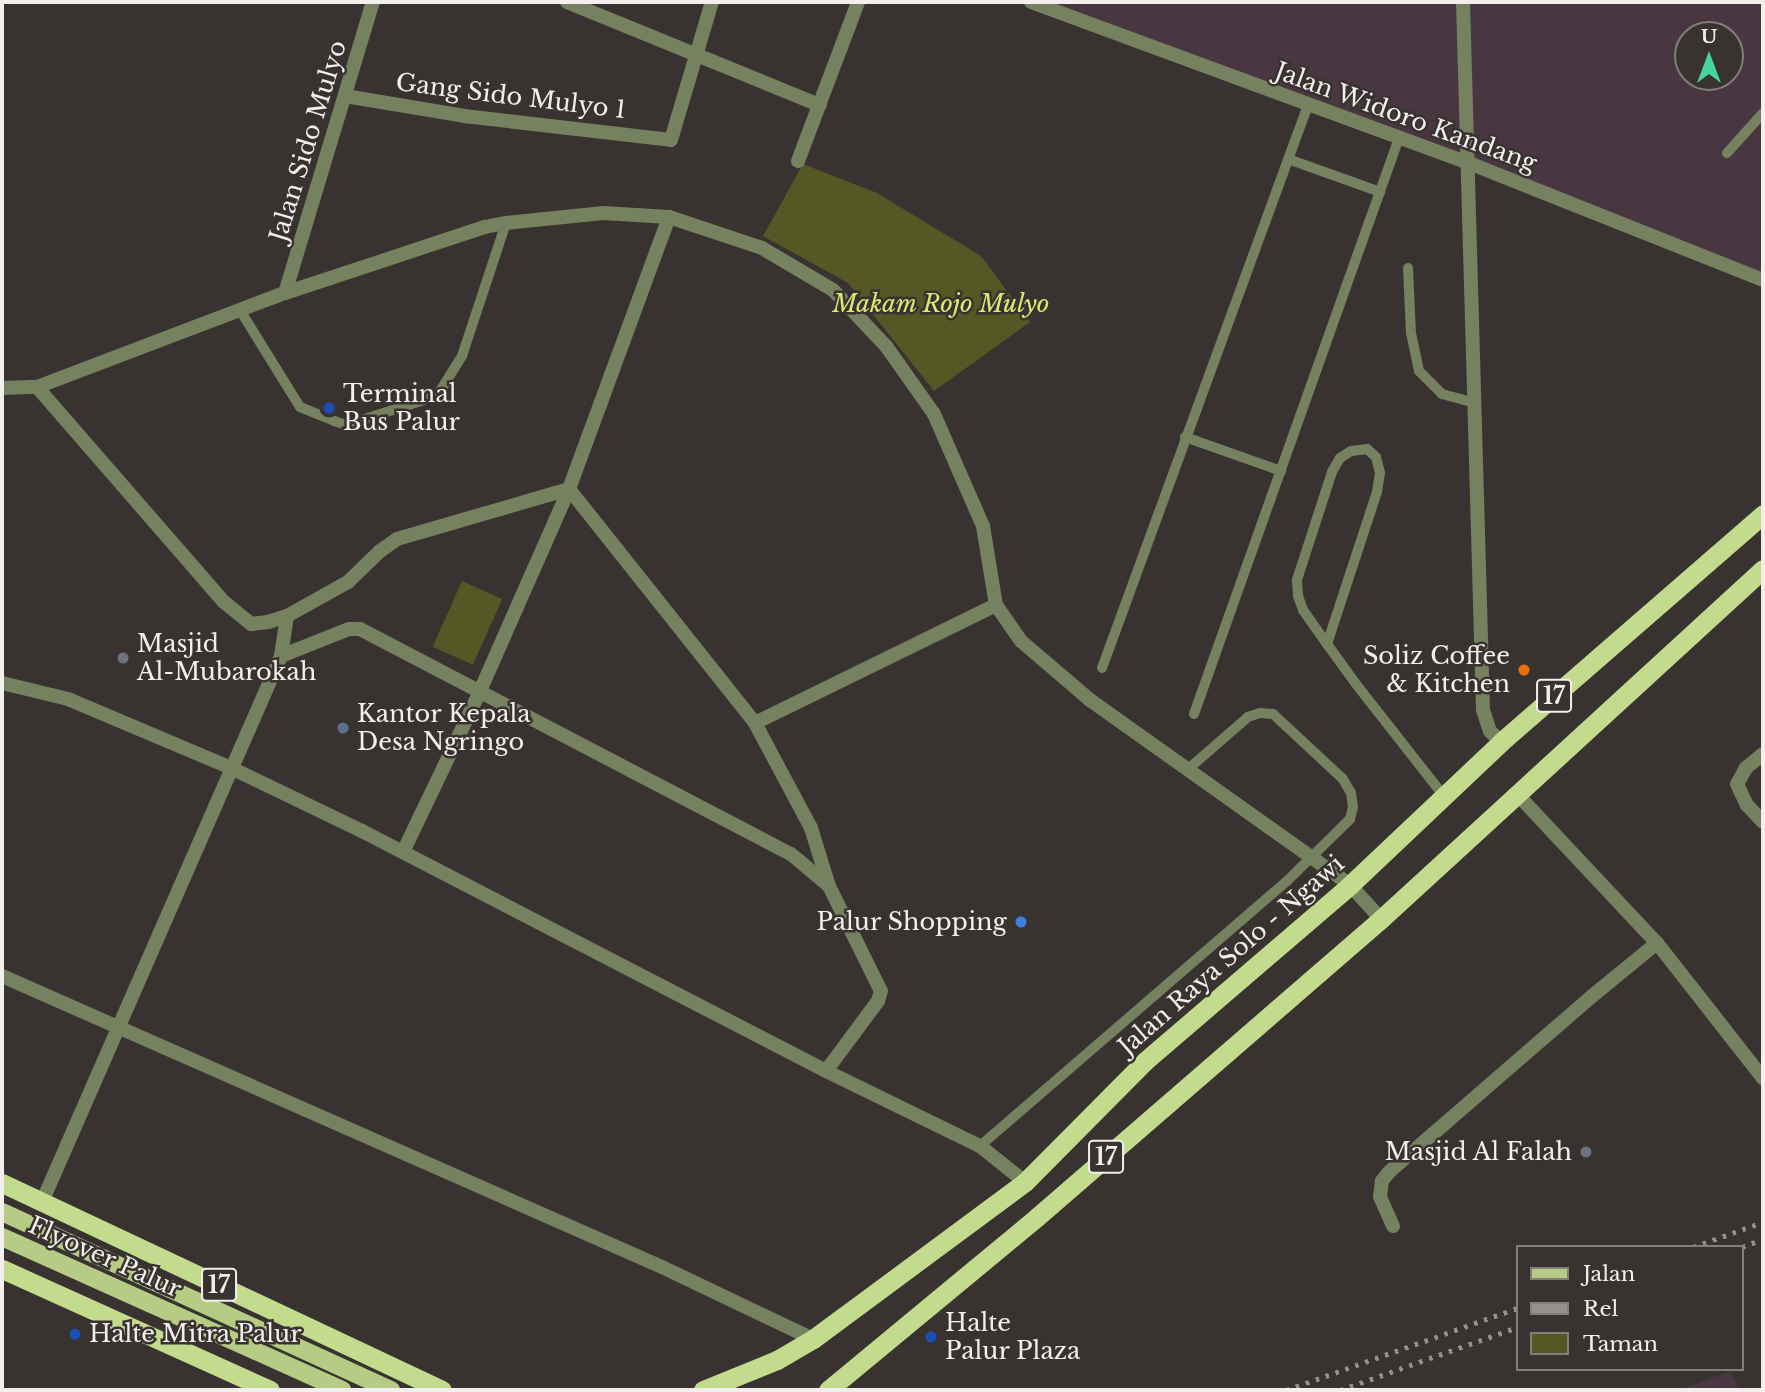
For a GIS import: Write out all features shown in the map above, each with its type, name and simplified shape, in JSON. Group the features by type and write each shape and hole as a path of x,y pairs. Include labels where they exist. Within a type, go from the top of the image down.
{"highway":[{"name":"Jalan Raya Solo - Ngawi","path":"703,1390 777,1360 813,1339 1025,1182 1145,1061 1349,885 1501,742 1763,514"},
{"name":"17","path":"828,1390 1047,1208 1381,919 1763,569"},
{"name":"17","path":"2,1183 439,1390"},
{"path":"2,1269 270,1390"}],"main road":[{"name":"Flyover Palur","path":"2,1212 391,1390"},
{"name":"Flyover Palur","path":"2,1237 342,1390"}],"street":[{"name":"Jalan Sido Mulyo","path":"285,293 373,2"},
{"path":"567,2 820,104"},
{"path":"694,54 712,2"},
{"path":"798,161 858,2"},
{"name":"Jalan Widoro Kandang","path":"1031,2 1469,163 1763,280"},
{"path":"1463,2 1483,710 1490,731 1501,742"},
{"name":"Gang Sido Mulyo 1","path":"345,96 464,116 671,140 694,54"},
{"path":"2,388 37,387 285,293 485,227 506,223 603,212 669,217 762,248 833,290 886,346 934,414 963,474 983,526 996,605 1009,626 1035,655 1187,770 1349,885 1381,919"},
{"path":"402,852 480,691 569,489 669,217"},
{"path":"37,387 238,616 251,624 287,617 348,582 380,551 397,539 569,489"},
{"path":"569,489 755,723 811,828 829,886 881,991 878,1001 826,1070"},
{"path":"755,723 996,605"},
{"path":"42,1202 281,656 287,617"},
{"path":"281,656 349,629 360,629 791,854 829,886"},
{"path":"2,683 68,699 231,768 980,1146 1025,1182"},
{"path":"1763,754 1746,768 1737,784 1747,805 1763,822"},
{"path":"1516,793 1657,943 1763,1078"},
{"path":"1392,1226 1380,1197 1382,1181 1389,1172 1591,996 1657,943"},
{"path":"2,976 118,1030 662,1267 813,1339"}],"lane":[{"path":"1102,668 1308,105"},
{"path":"1727,153 1763,113"},
{"path":"1194,715 1399,138"},
{"path":"1288,159 1380,192"},
{"path":"240,310 300,407 346,425 437,396 462,356 506,223"},
{"path":"1408,268 1411,333 1419,371 1442,394 1475,403"},
{"path":"1185,437 1281,471"},
{"path":"1327,644 1377,492 1380,473 1376,457 1367,449 1351,451 1340,458 1332,471 1297,580 1303,610 1327,644 1443,794"},
{"path":"980,1146 1312,857 1350,819 1353,807 1351,793 1343,779 1273,715 1260,713 1248,717 1187,770"}],"shaded area":[{"path":"1032,2 1763,2 1763,285 1399,138"},
{"path":"1731,1371 1739,1390 1678,1390"}],"green space":[{"name":"Makam Rojo Mulyo","path":"803,164 877,193 981,256 1030,322 934,391 848,283 763,236"},
{"path":"462,581 502,599 473,665 433,647"}],"railway":[{"path":"1699,1245 1763,1222"},
{"path":"1744,1246 1763,1239"},
{"path":"1286,1390 1516,1309"},
{"path":"1340,1390 1516,1328"}],"place":[{"name":"Terminal Bus Palur","path":"329,408"},
{"name":"Masjid Al-Mubarokah","path":"123,658"},
{"name":"Soliz Coffee & Kitchen","path":"1524,670"},
{"name":"Kantor Kepala Desa Ngringo","path":"343,728"},
{"name":"Palur Shopping","path":"1021,922"},
{"name":"Masjid Al Falah","path":"1586,1152"},
{"name":"Halte Mitra Palur","path":"75,1334"},
{"name":"Halte Palur Plaza","path":"931,1337"}]}
